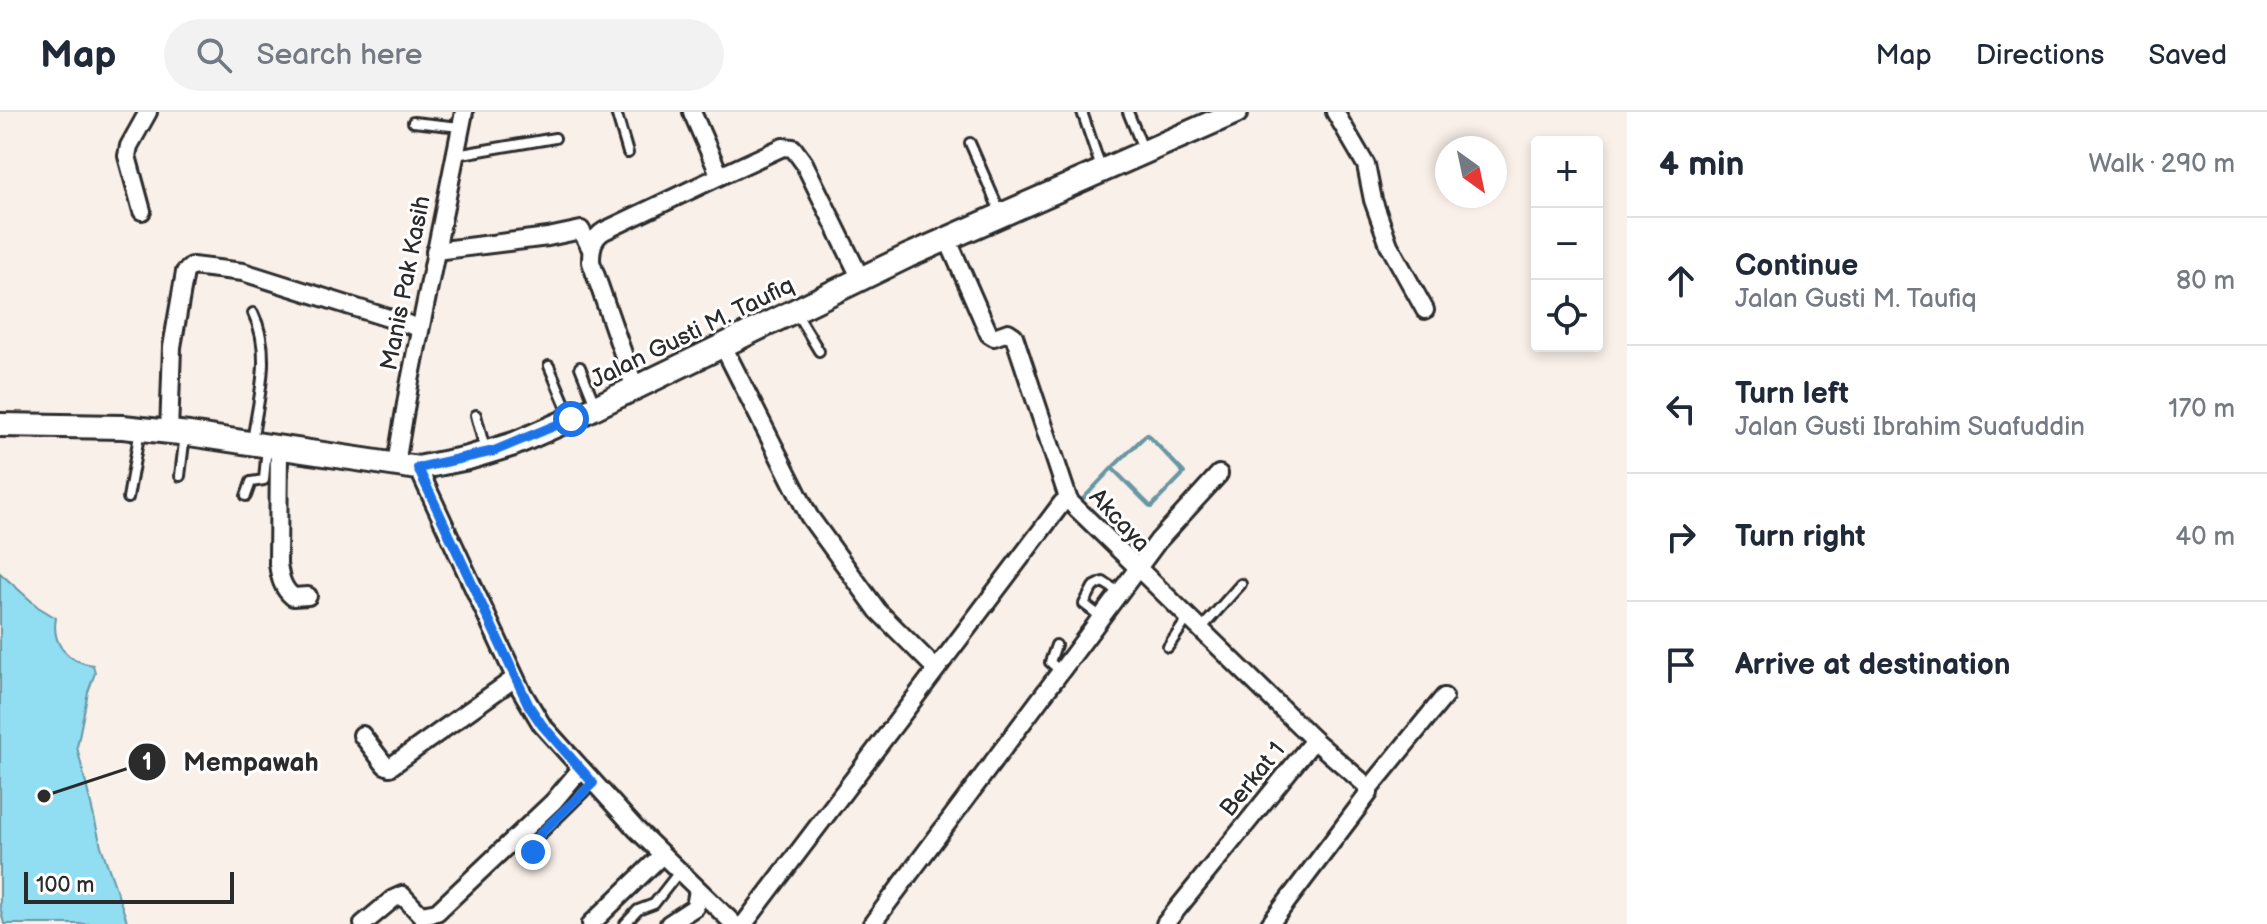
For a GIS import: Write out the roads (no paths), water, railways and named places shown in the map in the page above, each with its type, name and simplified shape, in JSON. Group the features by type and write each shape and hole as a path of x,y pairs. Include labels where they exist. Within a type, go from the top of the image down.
{"main road":[{"name":"Jalan Gusti M. Taufiq","path":"0,425 140,429 407,466 486,453 571,419 947,238 1236,112"}],"street":[{"path":"142,211 127,156 129,146 148,112"},
{"path":"692,112 720,176"},
{"path":"1335,112 1367,168 1373,200 1389,245 1425,310"},
{"name":"Manis Pak Kasih","path":"407,466 420,328 463,120"},
{"path":"635,388 591,262 591,249 597,236 604,231 783,147 793,148 804,163 861,279"},
{"path":"435,251 581,230 591,249"},
{"path":"947,238 989,334 994,337 1008,332 1014,336 1069,501"},
{"path":"177,433 172,347 185,272 192,266 243,272 420,328"},
{"path":"723,346 809,516 871,602 935,668"},
{"path":"266,445 282,583 293,597 308,596"},
{"path":"407,466 542,725 580,770 662,855 734,924"},
{"path":"1219,474 1158,541 1138,568 1314,740"},
{"name":"Akcaya","path":"744,924 935,668 1062,503 1069,501 1138,568 872,924"},
{"path":"362,735 385,765 390,767 515,678"},
{"path":"1270,924 1369,789 1444,697"},
{"name":"Berkat 1","path":"1165,924 1314,740 1369,789"},
{"path":"363,924 402,895 421,915 437,912 553,802 580,770"},
{"path":"591,924 662,855"},
{"path":"669,924 695,907 698,890"}],"lane":[{"path":"616,112 628,153"},
{"path":"1082,112 1102,171"},
{"path":"1128,112 1145,152"},
{"path":"413,122 463,120"},
{"path":"456,155 555,138"},
{"path":"970,143 1001,215"},
{"path":"795,311 819,351"},
{"path":"246,496 251,482 264,480 266,445 265,353 253,313"},
{"path":"549,366 571,419"},
{"path":"580,367 596,407"},
{"path":"476,415 486,453"},
{"path":"128,498 140,429"},
{"path":"177,433 180,476"},
{"path":"1101,617 1084,604 1093,587 1103,582 1120,592"},
{"path":"1168,647 1241,584"},
{"path":"1056,645 1050,662 1060,671"},
{"path":"533,858 537,838 593,783"},
{"path":"625,924 638,910 654,904 679,872"}],"water":[{"path":"0,573 38,607 56,618 56,636 69,656 93,665 95,673 77,747 101,846 128,924 4,924 0,907"}],"waterway":[{"path":"1080,502 1112,468 1151,507 1184,473 1147,434 1112,468"}],"place":[{"name":"Mempawah","path":"44,796"}]}
